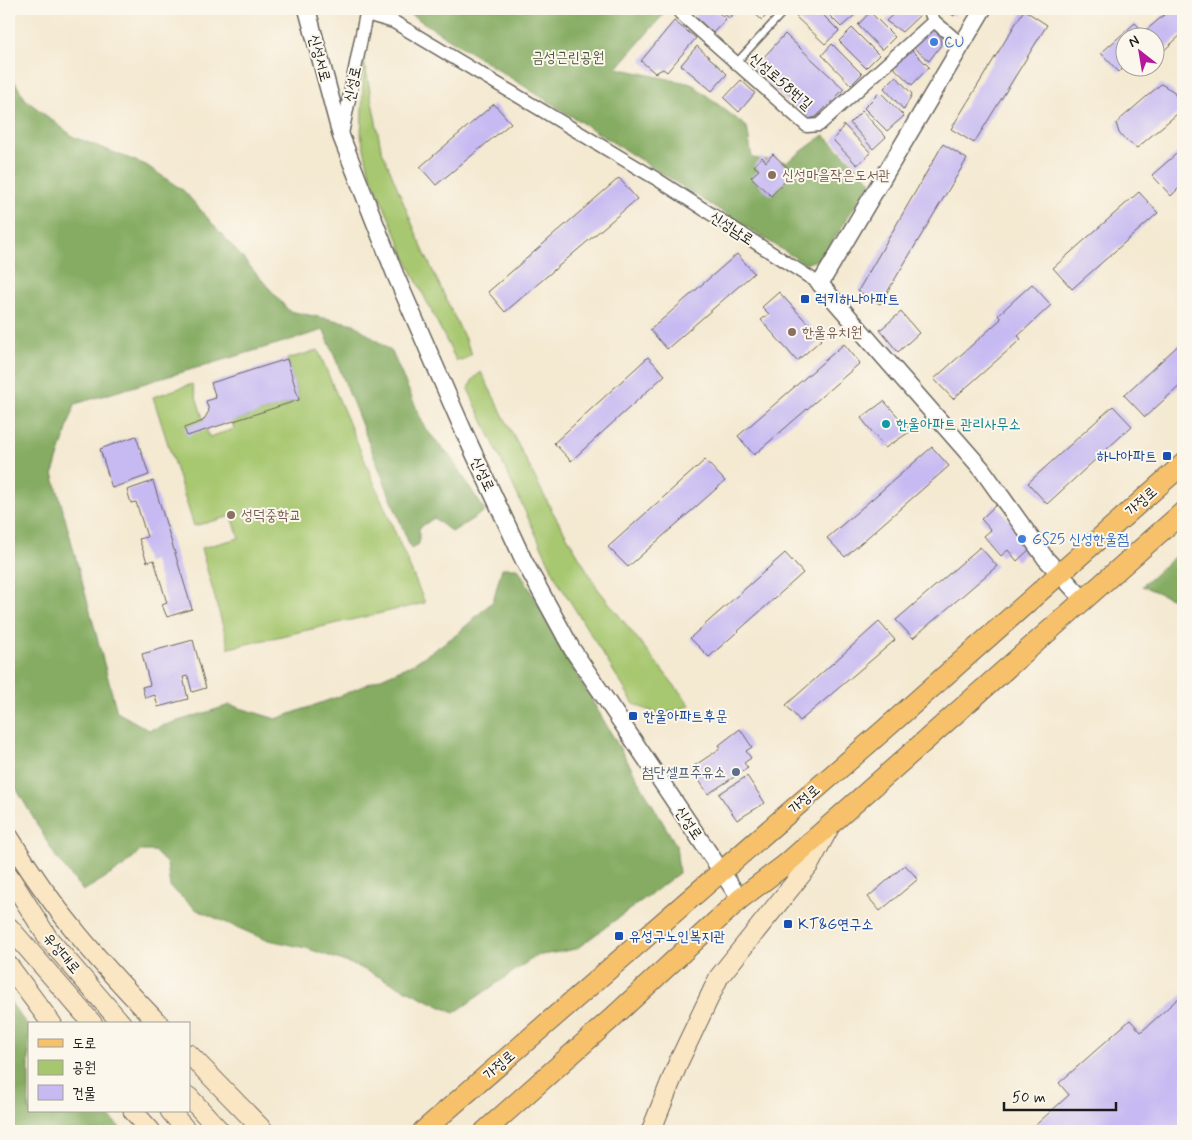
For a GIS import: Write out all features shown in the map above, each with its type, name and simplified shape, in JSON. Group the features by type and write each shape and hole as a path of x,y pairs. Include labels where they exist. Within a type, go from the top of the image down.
{"main road":[{"name":"가정로","path":"423,1131 722,872 1183,464"},
{"path":"485,1131 611,1019 740,899 786,864 833,820 1183,512"},
{"path":"652,1131 679,1060 719,977 809,865 833,820"},
{"path":"9,837 35,880 99,962 157,1022"},
{"name":"유성대로","path":"9,876 48,938 120,1022"},
{"name":"유성대로","path":"9,927 92,1022"},
{"path":"9,966 51,1022"},
{"path":"190,1055 264,1131"},
{"path":"190,1099 220,1131"},
{"path":"133,1112 151,1131"},
{"path":"171,1112 187,1131"}],"street":[{"name":"신성서로","path":"307,9 341,136"},
{"name":"신성로58번길","path":"683,9 680,13 807,126 819,125 934,20"},
{"path":"928,9 934,20 962,44"},
{"path":"983,9 820,284 981,468 1046,559 1084,600"},
{"name":"신성로","path":"367,11 341,136 398,282 464,432 524,561 572,649 740,899"},
{"name":"신성남로","path":"367,11 394,22 622,158 820,284"}],"lane":[{"path":"736,63 786,9"}],"green space":[{"name":"금성근린공원","path":"402,9 668,9 617,68 692,84 747,127 752,158 787,162 824,135 871,181 822,258 805,264"},
{"path":"364,60 381,148 423,250 472,354 462,361 456,360 413,274 369,171 361,135"},
{"path":"9,73 26,100 74,137 146,165 184,191 289,311 354,324 392,352 425,428 451,458 485,511 452,532 434,518 419,528 419,544 411,549 324,330 75,404 53,473 117,712 149,730 230,705 276,719 340,696 413,664 456,635 493,601 502,568 518,568 568,659 676,845 679,873 576,949 536,956 454,1013 357,966 306,948 264,939 197,910 170,887 167,864 154,851 140,851 123,867 83,891 56,857 9,776"},
{"path":"318,350 425,603 229,648 201,548 239,538 232,516 194,526 153,397 192,384 209,437 234,429 232,421 299,400 287,359"},
{"path":"481,372 551,509 598,589 690,705 668,713 662,713 650,711 634,704 558,582 468,389 473,379"},
{"path":"1183,549 1183,603 1142,586"},
{"path":"9,1000 28,1027 28,1112 105,1112 123,1131 9,1131"}],"building":[{"path":"697,9 714,9 726,19 713,33 693,14"},
{"path":"718,9 738,9 729,18"},
{"path":"749,9 773,9 762,20"},
{"path":"805,9 817,9 839,31 825,44 796,17"},
{"path":"823,9 850,9 856,14 841,27"},
{"path":"899,9 921,9 920,15 902,32 886,21"},
{"path":"950,9 958,9 954,16 948,12"},
{"path":"1171,9 1183,9 1183,33 1164,50 1164,28 1149,28"},
{"path":"1024,10 1047,25 974,143 951,129"},
{"path":"870,12 895,37 882,50 858,25"},
{"path":"674,21 696,38 667,72 663,69 655,73 641,61"},
{"path":"1135,23 1140,28 1129,28"},
{"path":"932,26 940,35 941,45 929,61 912,46"},
{"path":"852,28 879,55 866,68 839,41"},
{"path":"785,34 844,89 816,117 808,119 752,70"},
{"path":"1114,42 1114,67 1101,53"},
{"path":"832,44 862,74 851,85 822,55"},
{"path":"697,46 727,74 712,91 681,65"},
{"path":"909,47 929,67 912,85 891,65"},
{"path":"896,76 912,94 904,110 884,88"},
{"path":"741,80 755,93 739,112 724,98"},
{"path":"1161,84 1173,91 1183,109 1137,148 1124,139 1119,133 1116,123"},
{"path":"880,92 904,116 887,131 864,108"},
{"path":"494,104 511,123 436,185 420,167"},
{"path":"862,111 886,137 873,149 850,123"},
{"path":"844,125 871,153 857,165 833,140"},
{"path":"943,144 967,159 880,304 858,291"},
{"path":"1183,148 1183,184 1171,196 1152,175"},
{"name":"신성마을작은도서관","path":"773,154 793,173 771,196 751,177 759,170 754,166 762,157 766,162"},
{"path":"619,178 637,199 505,312 488,292"},
{"path":"1139,192 1158,213 1072,289 1053,268"},
{"path":"737,254 754,273 667,349 650,330"},
{"path":"1032,284 1051,305 1018,336 1021,339 953,399 934,379 1001,319 998,315"},
{"path":"779,292 822,339 797,361 761,320 769,314 762,307"},
{"path":"901,312 919,333 898,352 880,330"},
{"path":"1183,341 1183,383 1145,417 1124,395"},
{"path":"844,344 860,363 754,455 738,436"},
{"path":"648,357 665,375 571,461 554,443"},
{"path":"287,359 299,400 187,436 184,428 203,421 209,411 206,401 216,398 211,383"},
{"name":"한울아파트 관리사무소","path":"884,401 911,431 885,448 861,418"},
{"path":"1113,406 1132,426 1047,504 1028,483"},
{"path":"136,436 149,475 112,488 100,449"},
{"path":"932,447 949,466 845,557 827,538"},
{"path":"705,460 725,481 628,567 608,547"},
{"path":"153,481 192,609 167,617 162,605 167,603 154,560 147,562 139,539 147,537 136,502 131,503 127,490"},
{"path":"996,505 1032,547 1017,561 1008,550 1001,556 984,536 991,530 981,519"},
{"path":"980,547 997,566 913,638 896,620"},
{"path":"785,553 803,573 709,657 690,638"},
{"path":"879,622 895,640 800,721 786,705"},
{"path":"193,640 206,688 192,692 188,676 183,677 188,699 158,707 155,695 145,698 142,687 150,685 142,654"},
{"path":"740,729 752,747 746,751 751,758 744,763 748,768 708,794 691,768 721,748 719,745"},
{"path":"747,776 765,803 737,820 719,794"},
{"path":"905,865 918,879 880,911 868,897"},
{"path":"1183,994 1183,1116 1179,1120 1183,1122 1183,1131 1029,1131 1069,1095 1059,1083 1130,1020 1141,1032"}],"place":[{"name":"CU","path":"934,42"},
{"name":"신성마을작은도서관","path":"772,175"},
{"name":"럭키하나아파트","path":"805,299"},
{"name":"한울유치원","path":"792,332"},
{"name":"한울아파트 관리사무소","path":"886,424"},
{"name":"하나아파트","path":"1167,456"},
{"name":"성덕중학교","path":"231,515"},
{"name":"GS25 신성한울점","path":"1022,539"},
{"name":"한울아파트후문","path":"633,716"},
{"name":"첨단셀프주유소","path":"736,772"},
{"name":"KT&G연구소","path":"788,924"},
{"name":"유성구노인복지관","path":"619,936"}]}
